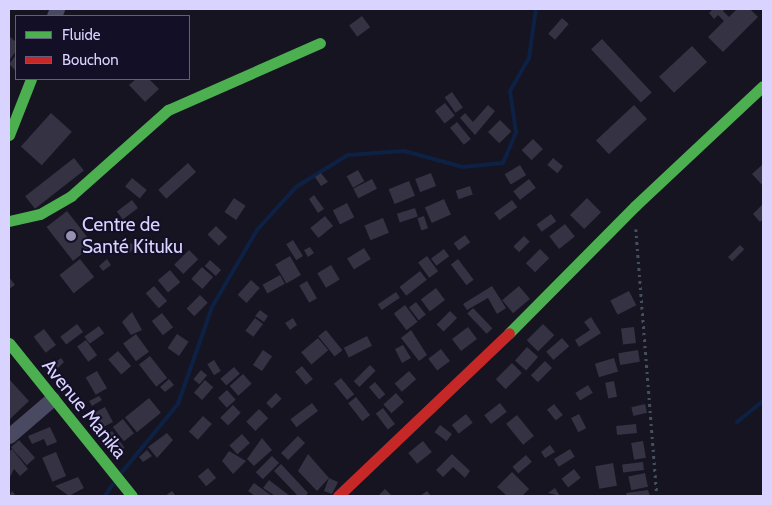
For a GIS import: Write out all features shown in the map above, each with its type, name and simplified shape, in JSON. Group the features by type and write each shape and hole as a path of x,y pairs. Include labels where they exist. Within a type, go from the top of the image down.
{"street":[{"path":"9,221 40,214 71,196 168,110 320,43"},
{"path":"9,135 31,80"},
{"path":"338,496 542,302 634,206 763,86"},
{"name":"Avenue Manika","path":"9,343 132,496"},
{"path":"9,436 52,398"}],"path":[{"path":"634,206 658,496"}],"building":[{"path":"713,9 725,9 723,11 729,17 737,9 750,9 758,17 723,52 708,37 724,21 718,15 714,19 709,13"},
{"path":"362,16 370,27 357,37 349,25"},
{"path":"562,18 569,24 555,40 548,34"},
{"path":"9,36 15,41 15,52 9,61"},
{"path":"602,39 652,92 641,103 591,49"},
{"path":"692,46 707,62 674,93 659,77"},
{"path":"15,56 15,70 9,64"},
{"path":"135,80 150,80 159,89 145,102 129,85"},
{"path":"452,92 463,108 456,113 445,97"},
{"path":"445,103 455,116 445,124 435,111"},
{"path":"488,105 495,111 475,135 460,118 465,113 473,122"},
{"path":"634,105 647,119 609,154 596,140"},
{"path":"51,113 72,132 42,165 21,146"},
{"path":"500,120 511,131 499,143 488,132"},
{"path":"457,122 471,139 464,145 450,128"},
{"path":"533,139 543,149 532,160 522,150"},
{"path":"74,158 84,171 35,209 25,196"},
{"path":"553,158 563,166 557,173 547,165"},
{"path":"188,163 196,172 166,199 158,190"},
{"path":"763,164 763,186 752,174"},
{"path":"520,165 526,175 511,185 505,174"},
{"path":"358,170 364,181 353,188 347,176"},
{"path":"321,173 328,182 321,186 315,177"},
{"path":"431,173 436,186 420,192 415,179"},
{"path":"132,178 147,190 140,199 125,187"},
{"path":"372,179 377,189 358,198 353,189"},
{"path":"529,179 536,188 520,200 513,191"},
{"path":"409,181 415,196 395,204 389,189"},
{"path":"470,186 473,195 459,199 456,191"},
{"path":"314,195 324,209 318,213 309,199"},
{"path":"234,198 246,206 236,220 224,212"},
{"path":"587,198 601,212 584,229 570,215"},
{"path":"444,199 451,215 432,223 425,208"},
{"path":"132,200 138,208 123,219 117,211"},
{"path":"512,200 517,207 499,220 494,213"},
{"path":"347,203 354,217 340,225 333,210"},
{"path":"763,204 763,219 760,222 753,214"},
{"path":"415,208 418,217 400,222 397,214"},
{"name":"Centre de Santé Kituku","path":"67,211 93,245 73,261 47,227"},
{"path":"551,214 556,221 542,232 536,225"},
{"path":"325,216 333,226 318,238 310,228"},
{"path":"424,216 428,228 421,231 417,218"},
{"path":"383,218 389,233 370,240 364,225"},
{"path":"565,224 575,237 559,249 549,236"},
{"path":"216,226 227,237 219,246 208,234"},
{"path":"465,235 470,242 459,251 454,243"},
{"path":"524,236 530,242 519,252 513,247"},
{"path":"293,240 303,256 296,260 286,244"},
{"path":"131,243 135,246 129,254 125,251"},
{"path":"740,245 744,249 732,261 728,257"},
{"path":"310,247 314,253 308,257 304,250"},
{"path":"364,248 371,259 354,270 347,259"},
{"path":"444,249 449,256 436,266 431,258"},
{"path":"540,249 549,258 535,272 526,263"},
{"path":"189,250 198,259 183,274 174,265"},
{"path":"290,256 301,275 286,284 275,264"},
{"path":"427,256 438,271 429,278 418,262"},
{"path":"80,259 94,277 74,293 60,275"},
{"path":"107,259 111,265 103,271 99,266"},
{"path":"458,259 474,280 466,285 451,264"},
{"path":"210,260 221,270 216,276 205,266"},
{"path":"331,265 340,280 326,288 317,273"},
{"path":"202,267 213,277 202,289 191,279"},
{"path":"170,270 180,282 168,293 158,280"},
{"path":"420,271 427,280 406,296 400,287"},
{"path":"280,275 285,284 267,293 263,285"},
{"path":"9,277 15,285 9,289"},
{"path":"251,280 260,288 247,303 238,295"},
{"path":"307,281 317,298 309,303 299,286"},
{"path":"154,286 167,301 159,308 146,293"},
{"path":"492,286 506,308 497,314 488,298 467,310 463,304"},
{"path":"519,286 530,299 513,313 502,300"},
{"path":"436,288 445,300 430,311 421,299"},
{"path":"629,291 636,305 618,315 610,301"},
{"path":"396,292 400,298 382,310 378,304"},
{"path":"200,295 208,303 194,316 187,308"},
{"path":"416,302 426,315 419,320 409,308"},
{"path":"405,305 418,322 406,330 394,313"},
{"path":"473,308 492,328 487,334 467,314"},
{"path":"260,310 268,316 264,322 255,316"},
{"path":"450,311 457,318 444,332 437,324"},
{"path":"132,312 142,330 131,335 122,322"},
{"path":"162,313 173,327 163,335 152,321"},
{"path":"591,317 601,333 579,347 575,340 590,330 584,322"},
{"path":"255,318 263,324 253,337 245,331"},
{"path":"293,318 297,325 290,330 285,323"},
{"path":"77,324 83,332 66,345 60,337"},
{"path":"543,324 554,335 538,352 527,340"},
{"path":"99,326 104,333 90,344 84,337"},
{"path":"468,327 477,339 461,351 452,339"},
{"path":"634,327 636,343 623,344 621,329"},
{"path":"44,329 56,345 46,353 34,337"},
{"path":"326,330 342,350 335,356 318,336"},
{"path":"411,330 427,355 419,361 401,338"},
{"path":"136,334 149,352 136,361 123,343"},
{"path":"177,334 189,342 179,356 167,348"},
{"path":"367,336 372,346 349,358 344,348"},
{"path":"318,338 328,350 311,364 301,352"},
{"path":"562,338 569,346 553,360 546,352"},
{"path":"86,340 97,355 88,362 77,346"},
{"path":"403,345 411,358 402,363 395,349"},
{"path":"527,347 538,357 526,370 515,360"},
{"path":"441,349 450,361 437,371 428,359"},
{"path":"263,350 272,356 262,371 253,365"},
{"path":"638,350 640,362 620,365 618,353"},
{"path":"118,351 131,366 121,375 108,360"},
{"path":"150,356 167,378 156,387 139,365"},
{"path":"61,358 64,362 58,368 54,363"},
{"path":"614,358 618,371 599,377 595,364"},
{"path":"214,360 221,371 214,375 207,364"},
{"path":"545,361 552,368 538,382 531,375"},
{"path":"512,363 522,373 506,389 496,379"},
{"path":"370,365 376,371 359,387 354,381"},
{"path":"302,366 313,379 306,385 295,372"},
{"path":"234,367 240,374 226,386 220,379"},
{"path":"201,370 207,375 199,384 193,379"},
{"path":"97,371 107,388 96,395 86,378"},
{"path":"409,371 416,379 402,392 395,383"},
{"path":"243,374 252,384 238,396 230,386"},
{"path":"341,378 354,394 347,400 334,384"},
{"path":"9,379 29,401 9,420"},
{"path":"169,379 174,385 165,392 160,387"},
{"path":"205,380 213,387 202,400 194,393"},
{"path":"614,381 617,397 608,398 605,383"},
{"path":"375,382 385,394 379,399 369,387"},
{"path":"588,385 593,393 580,401 575,393"},
{"path":"227,390 236,400 227,408 218,398"},
{"path":"276,393 282,399 272,409 266,403"},
{"path":"396,393 404,402 391,413 383,404"},
{"path":"99,396 102,400 92,406 89,401"},
{"path":"356,397 370,415 362,421 348,403"},
{"path":"149,398 161,413 137,432 125,418"},
{"path":"312,403 318,411 296,427 290,419"},
{"path":"500,403 507,412 491,424 484,415"},
{"path":"554,404 563,415 556,421 547,410"},
{"path":"645,404 647,413 633,416 631,407"},
{"path":"233,405 241,413 228,426 220,418"},
{"path":"105,407 113,422 101,429 93,414"},
{"path":"383,408 395,424 388,429 376,413"},
{"path":"259,409 268,418 255,431 246,422"},
{"path":"466,414 473,423 459,434 452,425"},
{"path":"579,414 586,428 578,432 571,418"},
{"path":"517,415 534,436 523,445 506,424"},
{"path":"203,416 212,424 198,440 189,432"},
{"path":"123,419 134,433 124,441 113,427"},
{"path":"636,424 637,433 617,435 616,426"},
{"path":"440,425 452,434 447,441 435,432"},
{"path":"50,427 57,442 47,446 44,439 32,444 28,436"},
{"path":"112,431 125,448 113,456 101,439"},
{"path":"167,433 173,440 157,458 148,447"},
{"path":"242,434 250,443 237,454 229,445"},
{"path":"298,436 305,443 288,460 281,453"},
{"path":"262,438 272,450 254,466 247,459"},
{"path":"19,440 35,458 27,465 11,447"},
{"path":"423,441 432,452 417,464 408,453"},
{"path":"643,441 646,458 634,460 631,443"},
{"path":"550,445 555,452 545,458 541,452"},
{"path":"12,449 28,469 20,476 14,469 9,479 9,452"},
{"path":"570,449 575,457 559,467 554,459"},
{"path":"147,450 152,456 143,462 139,457"},
{"path":"229,451 246,461 233,474 222,461"},
{"path":"56,452 66,476 52,482 42,458"},
{"path":"308,454 329,478 317,491 298,471"},
{"path":"452,454 470,471 465,478 453,467 443,477 436,470"},
{"path":"526,455 532,462 518,474 512,467"},
{"path":"272,456 279,463 263,479 256,472"},
{"path":"643,462 644,470 623,472 622,465"},
{"path":"613,463 617,486 599,489 595,466"},
{"path":"281,464 308,493 305,496 298,496 274,471"},
{"path":"208,468 216,478 206,486 198,476"},
{"path":"574,469 581,478 568,488 561,479"},
{"path":"512,472 529,489 522,496 507,496 497,487"},
{"path":"645,473 648,487 631,490 628,477"},
{"path":"78,477 84,488 69,496 55,486"},
{"path":"329,478 338,482 332,494 324,491"},
{"path":"269,480 290,496 275,496 263,488"},
{"path":"254,483 272,496 255,496 248,491"},
{"path":"555,488 560,496 548,493"},
{"path":"385,489 392,496 378,496"},
{"path":"648,490 650,496 627,496 626,493"},
{"path":"12,491 16,496 9,496"},
{"path":"172,491 176,496 165,496"},
{"path":"427,491 431,496 420,496"}],"waterway":[{"path":"122,472 178,404 212,307 257,230 296,187 348,155 404,151 463,167 503,163 516,132 510,91 529,58 536,9"},
{"path":"737,422 763,401"},
{"path":"105,496 113,484"}],"traffic: fast":[{"path":"9,221 40,214 71,196 168,110 320,43"},
{"path":"9,135 31,80"},
{"path":"509,333 635,206 763,86"},
{"path":"9,343 132,496"}],"traffic: jam":[{"path":"338,496 509,333"}],"place":[{"name":"Centre de Santé Kituku","path":"71,236"}]}
